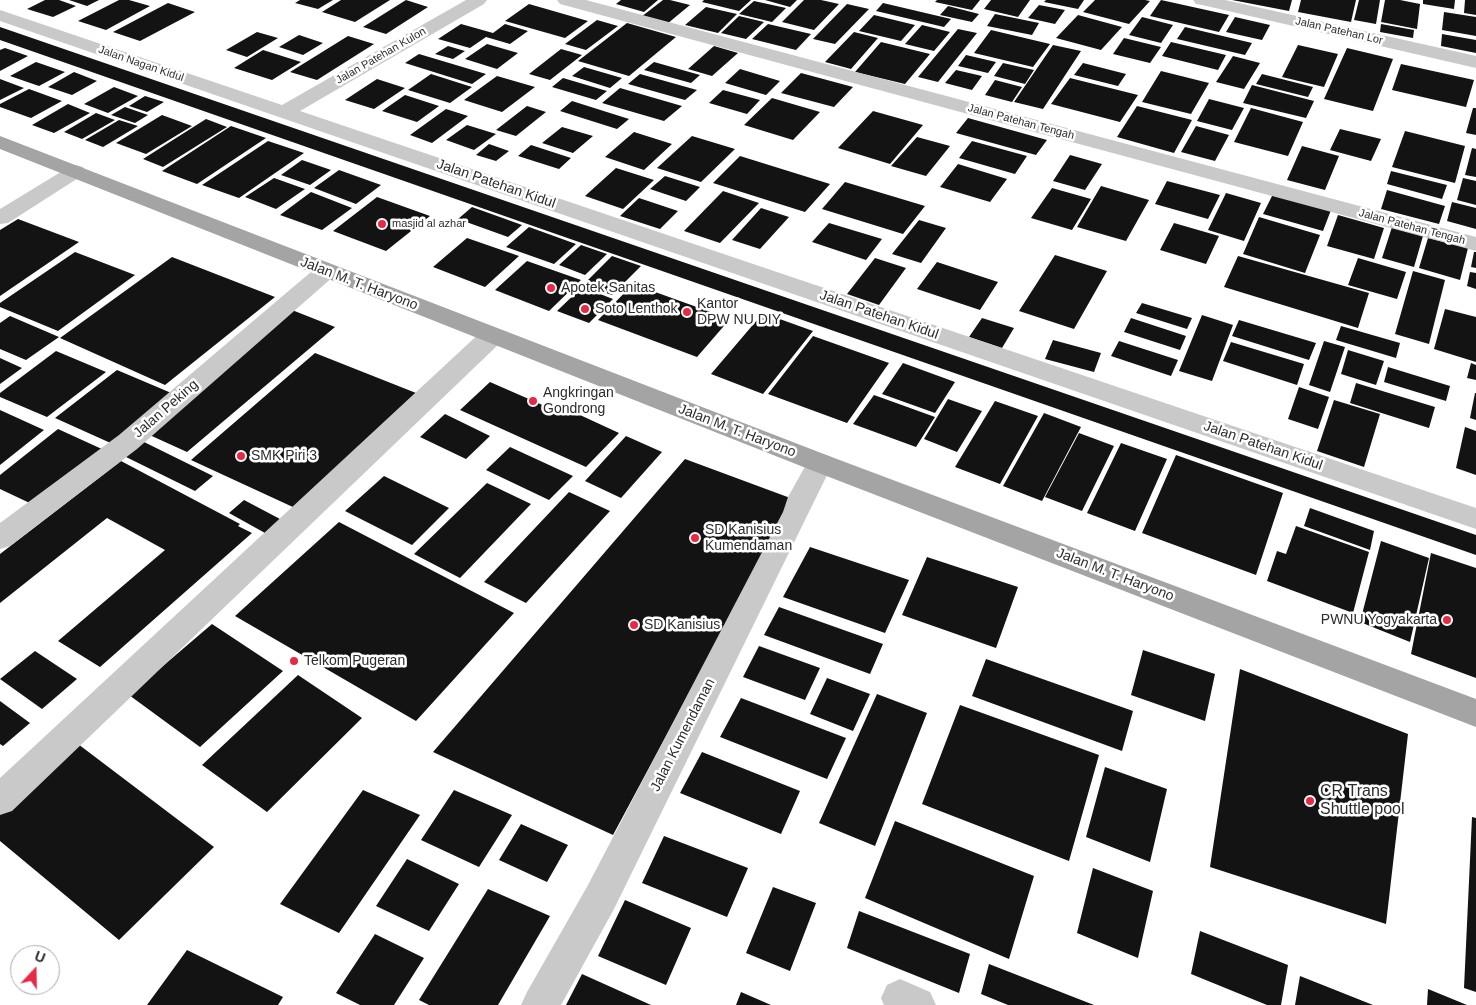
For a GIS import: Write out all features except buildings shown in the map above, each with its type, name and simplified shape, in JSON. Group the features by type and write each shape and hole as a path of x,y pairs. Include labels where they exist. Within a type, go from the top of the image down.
{"main road":[{"name":"Jalan M. T. Haryono","path":"0,142 492,336 1476,714"}],"street":[{"name":"Jalan Patehan Kulon","path":"283,112 478,0"},
{"name":"Jalan Patehan Tengah","path":"566,0 1476,244"},
{"name":"Jalan Patehan Lor","path":"1202,0 1476,62"},
{"name":"Jalan Nagan Kidul","path":"0,15 283,112"},
{"name":"Jalan Patehan Kidul","path":"283,112 1476,519"},
{"path":"0,218 76,171"},
{"name":"Jalan Peking","path":"0,538 128,442 326,271"},
{"path":"0,800 492,336"},
{"name":"Jalan Kumendaman","path":"540,1005 605,888 797,512 802,497 820,463"}],"place":[{"name":"masjid al azhar","path":"382,224"},
{"name":"Apotek Sanitas","path":"551,288"},
{"name":"Soto Lenthok","path":"585,309"},
{"name":"Kantor DPW NU DIY","path":"687,312"},
{"name":"Angkringan Gondrong","path":"533,401"},
{"name":"SMK Piri 3","path":"241,456"},
{"name":"SD Kanisius Kumendaman","path":"695,538"},
{"name":"PWNU Yogyakarta","path":"1447,620"},
{"name":"SD Kanisius","path":"634,625"},
{"name":"Telkom Pugeran","path":"294,661"},
{"name":"CR Trans Shuttle pool","path":"1310,801"}]}
